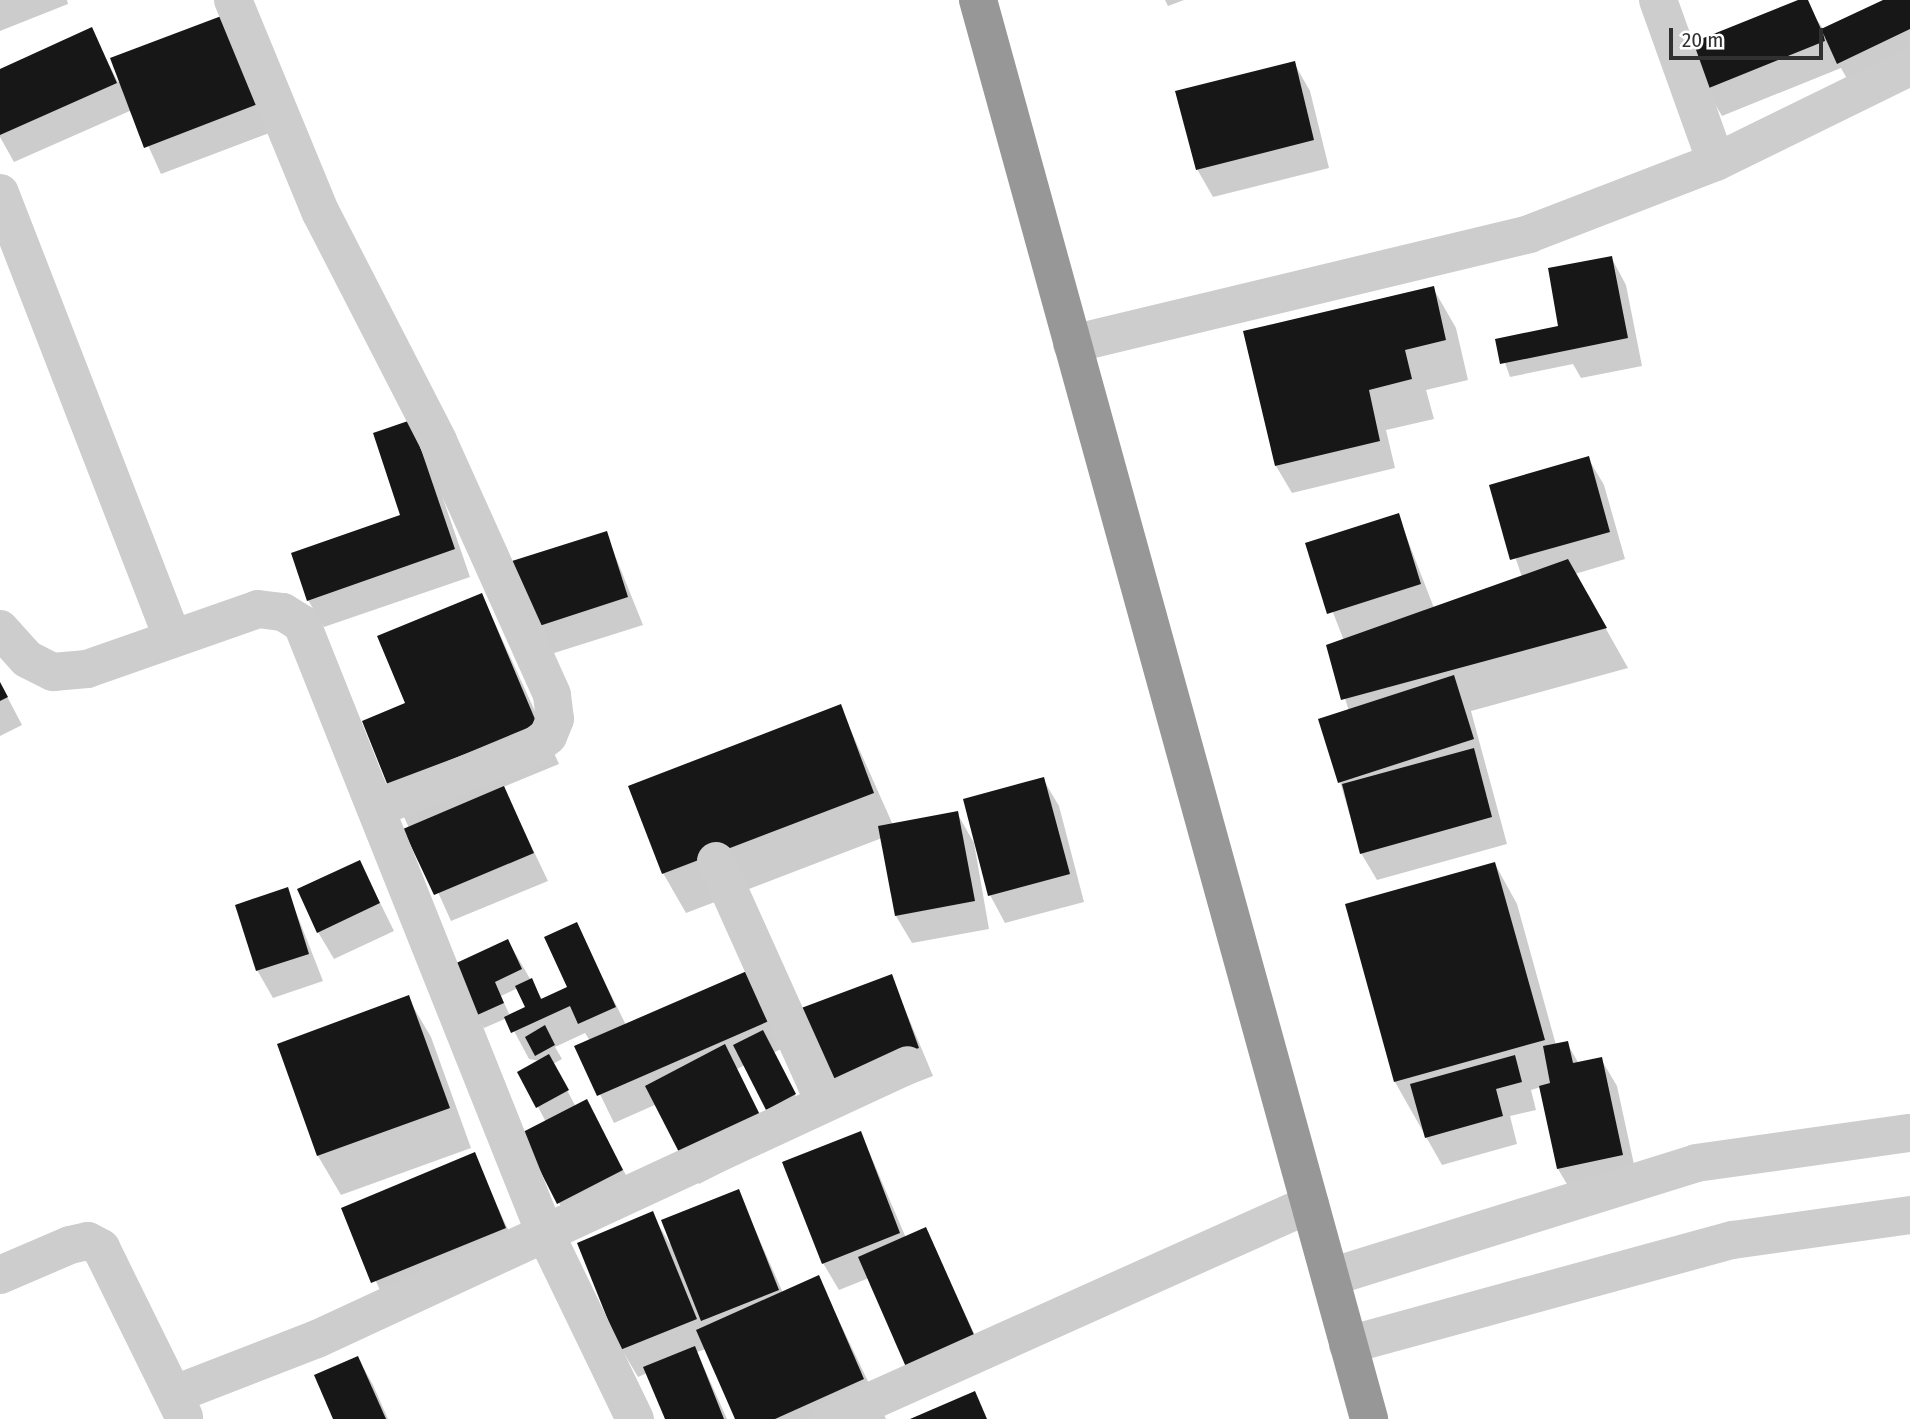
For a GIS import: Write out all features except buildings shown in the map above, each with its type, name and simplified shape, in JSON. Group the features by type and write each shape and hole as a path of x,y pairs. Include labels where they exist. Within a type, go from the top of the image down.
{"highway":[{"path":"978,0 1369,1419"}],"street":[{"path":"233,0 321,213 438,441 552,695 555,719 548,736 530,750 378,807"},
{"path":"1658,0 1716,162"},
{"path":"1072,344 1530,234 1716,162 1910,67"},
{"path":"0,193 172,638"},
{"path":"0,629 27,659 53,672 87,669 258,609 283,612 302,624 378,807 544,1231 635,1419"},
{"path":"716,861 825,1103"},
{"path":"0,1275 71,1245 88,1241 101,1248 180,1407 544,1231 908,1065"},
{"path":"1331,1277 1696,1163 1910,1133"},
{"path":"831,1419 1310,1204"},
{"path":"1348,1345 1733,1240 1910,1214"}]}
